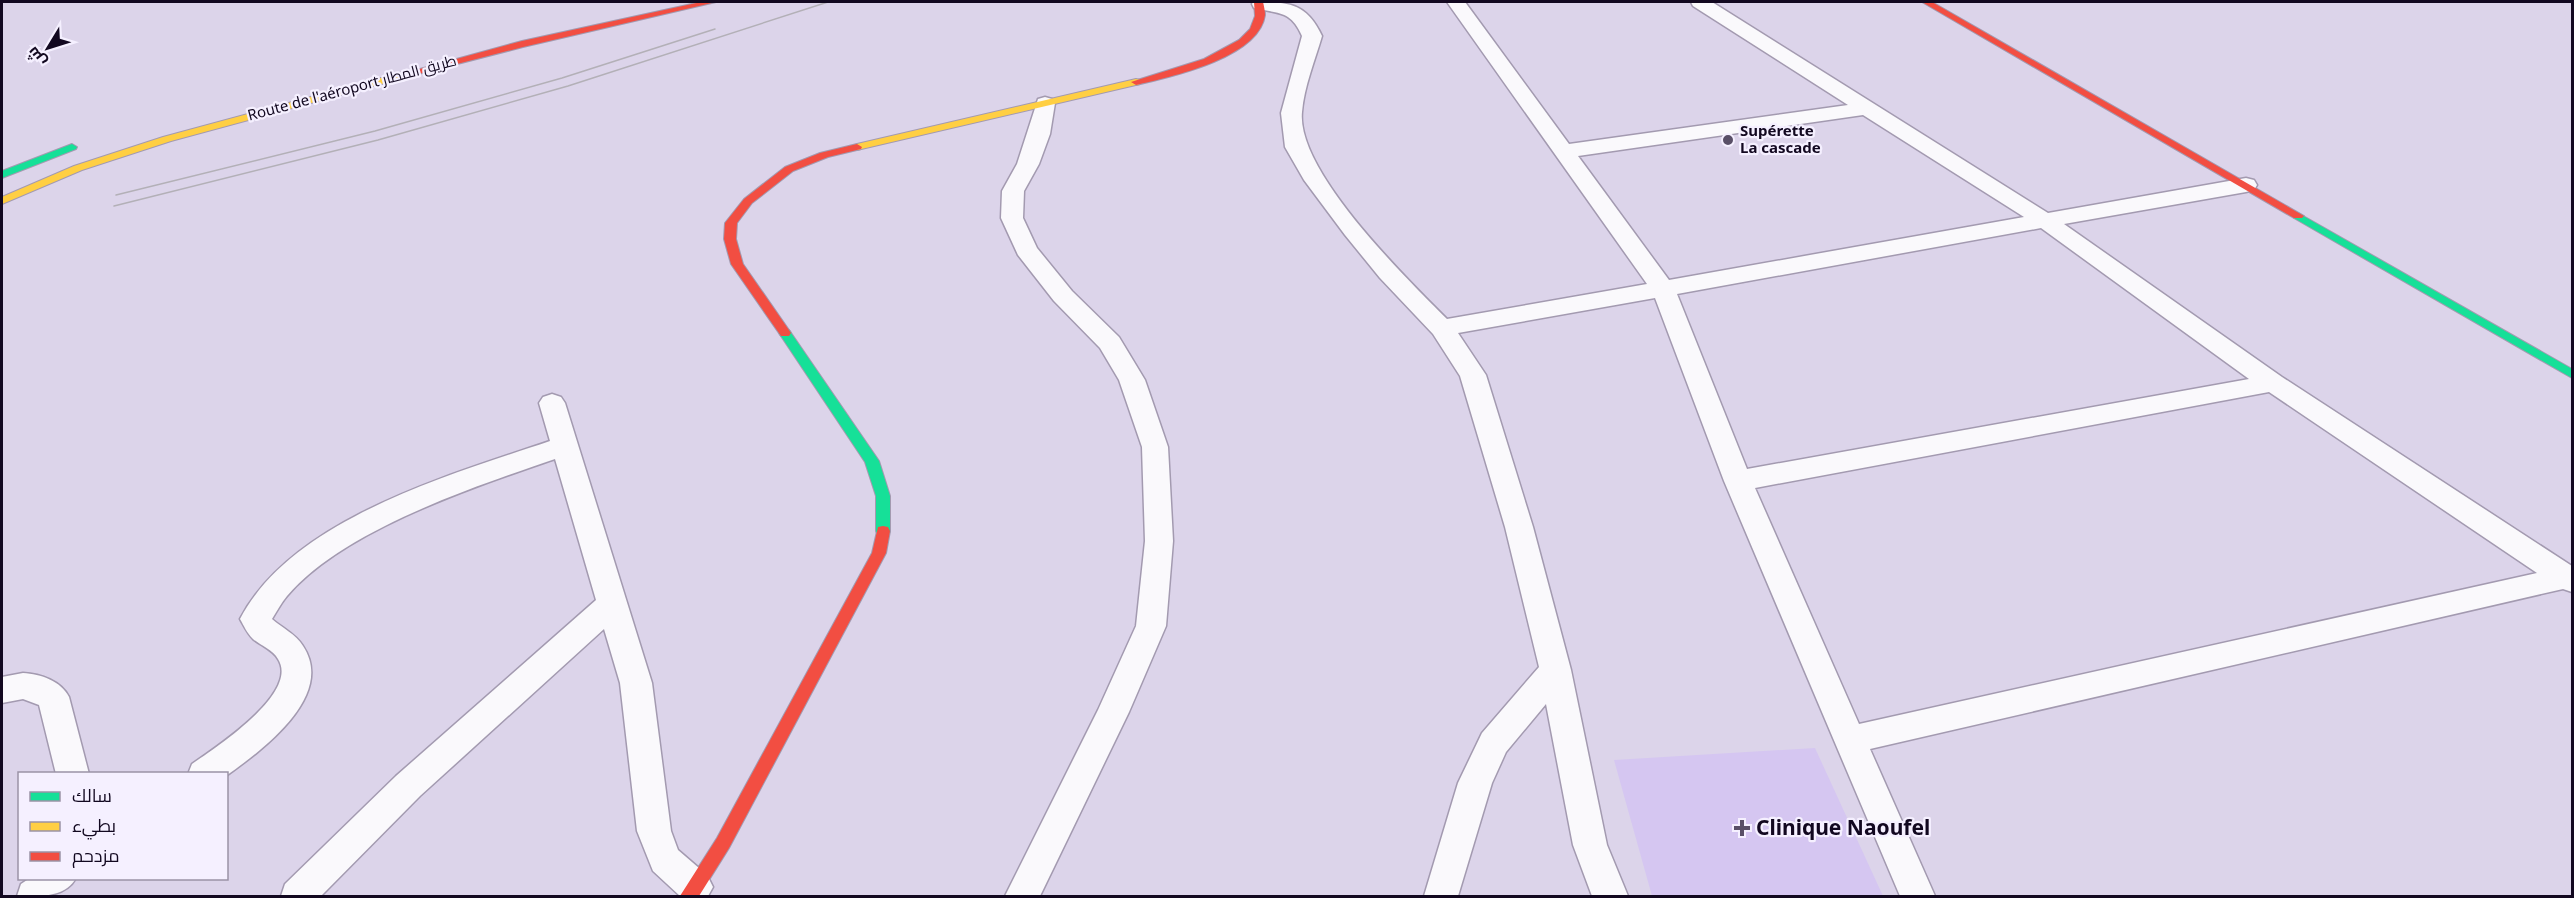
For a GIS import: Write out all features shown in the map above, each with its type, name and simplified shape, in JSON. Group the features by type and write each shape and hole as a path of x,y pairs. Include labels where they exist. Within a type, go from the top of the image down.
{"main road":[{"name":"Route de l'aéroport طريق المطار","path":"2,201 78,168 167,138 522,44 711,2"},
{"path":"1926,2 2572,374"},
{"path":"692,892 723,843 879,553 886,516 883,490 872,461 737,264 730,247 731,223 737,212 756,194 790,169 824,154 1168,74 1228,50 1254,30 1259,18 1260,3"},
{"path":"2,176 86,142"}],"street":[{"path":"1456,2 1662,287 1672,307 1738,481 1917,897"},
{"path":"1700,2 2045,221 2273,382 2570,579"},
{"path":"1260,3 1293,10 1307,24 1312,36 1291,113 1296,147 1315,180 1388,273 1442,328 1473,375 1519,527 1555,670 1590,845 1610,897"},
{"path":"1022,897 1113,712 1151,626 1159,541 1155,447 1132,380 1110,343 1063,297 1026,250 1012,218 1013,191 1028,164 1039,134 1046,103"},
{"path":"1565,151 1867,108"},
{"path":"1442,328 1662,287 2246,186"},
{"path":"1738,481 2273,382"},
{"path":"552,403 636,683 654,831 665,860 692,892"},
{"path":"207,772 239,749 277,715 297,681 298,666 293,654 283,642 258,626 255,619 284,578 341,538 422,496 565,446"},
{"path":"1850,740 2570,579"},
{"path":"298,897 408,786 613,603"},
{"path":"1441,897 1474,783 1494,743 1555,670"},
{"path":"2,690 15,686 36,686 53,697 72,772"},
{"path":"34,897 58,880"}],"shaded area":[{"name":"Clinique Naoufel","path":"1815,748 1883,896 1652,896 1614,760"}],"tram line":[{"path":"114,206 378,140 568,86 828,2"},
{"path":"116,195 375,131 562,78 715,29"}],"traffic: fast":[{"path":"2,175 72,147"},
{"path":"2298,216 2572,374"},
{"path":"785,333 872,461 883,496 883,531"}],"traffic: slow":[{"path":"2,201 78,168 167,139 403,75"},
{"path":"857,147 1136,82"}],"traffic: jam":[{"path":"403,75 522,44 711,2"},
{"path":"1136,82 1207,61 1242,42 1254,30 1260,16 1259,2"},
{"path":"1926,2 2298,216"},
{"path":"785,333 737,264 730,239 731,223 748,201 789,169 824,155 857,147"},
{"path":"689,896 723,843 879,553 883,531"}],"place":[{"name":"Supérette La cascade","path":"1728,140"},
{"name":"Clinique Naoufel","path":"1742,828"}]}
